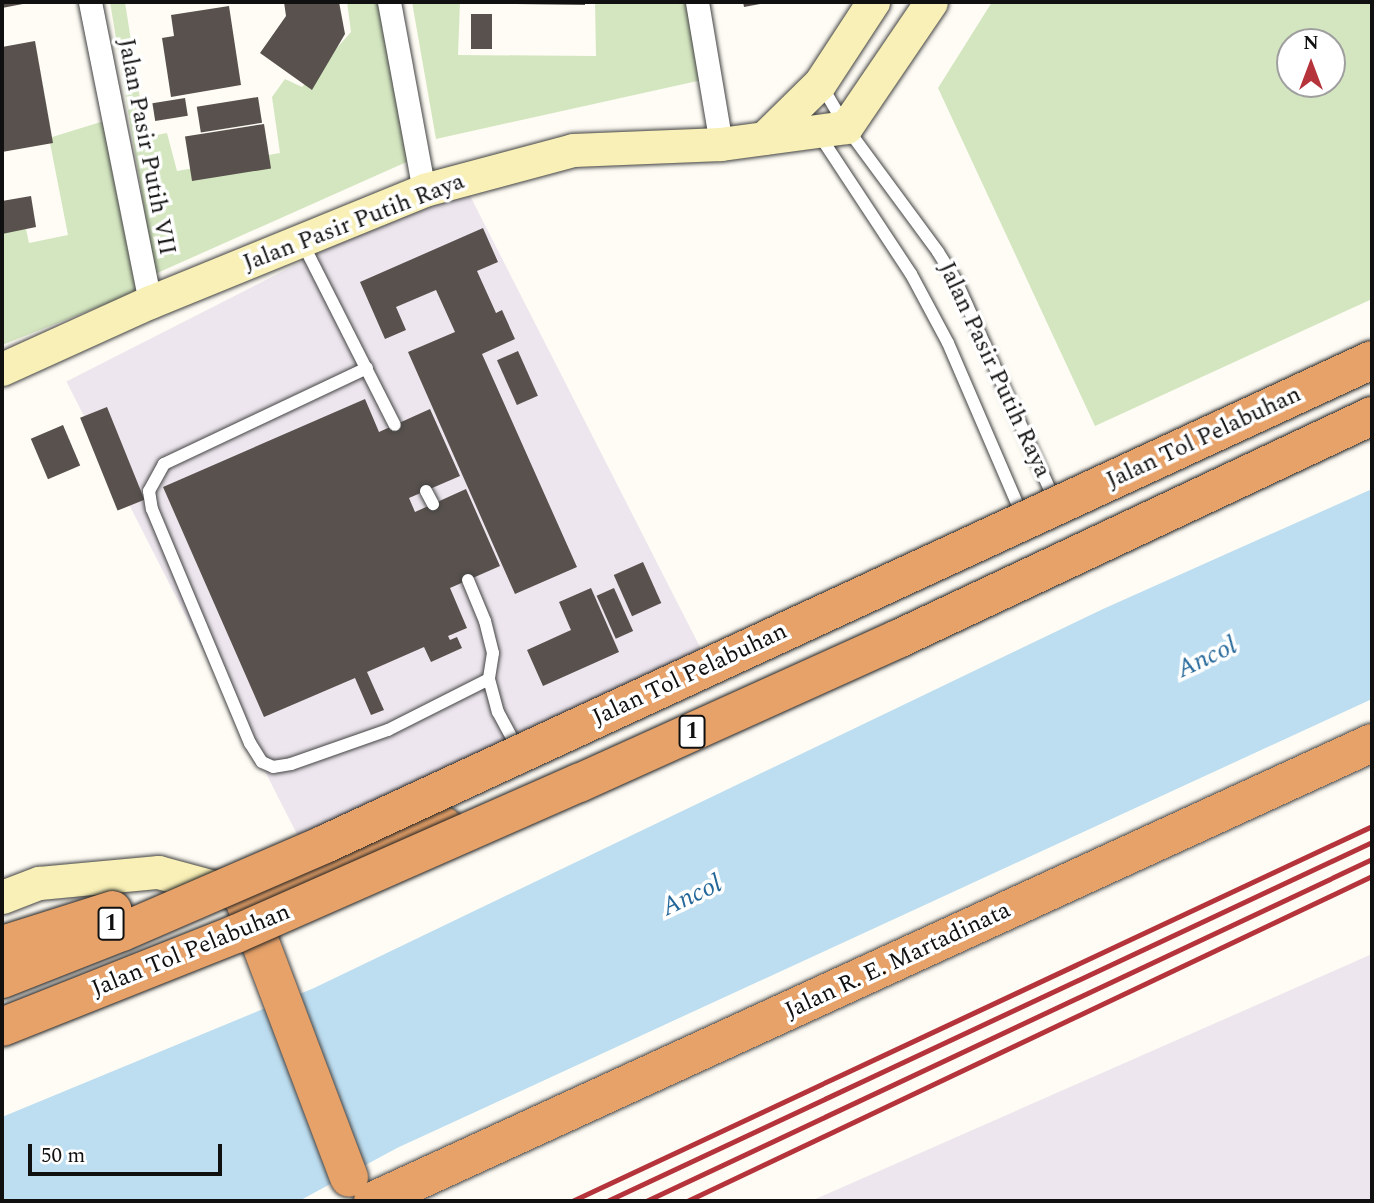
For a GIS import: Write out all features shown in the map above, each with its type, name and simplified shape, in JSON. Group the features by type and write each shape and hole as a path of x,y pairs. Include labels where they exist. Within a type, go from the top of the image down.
{"highway":[{"name":"Jalan Tol Pelabuhan","path":"2,979 122,932 325,844 1372,360"},
{"path":"232,892 288,871 527,767 1372,370"},
{"name":"Jalan Tol Pelabuhan","path":"2,1027 236,934 579,783 898,639 1372,416"},
{"path":"288,871 325,865 438,829 866,665 1372,426"},
{"name":"Jalan R. E. Martadinata","path":"232,892 262,951 350,1189 424,1178 1372,743"},
{"path":"2,945 325,844"},
{"name":"1","path":"2,962 176,901 232,892"}],"street":[{"name":"Jalan Pasir Putih VII","path":"90,2 150,302"},
{"path":"389,2 424,190"},
{"path":"697,2 721,144"},
{"path":"816,113 873,2"},
{"path":"816,113 931,2"},
{"name":"Jalan Pasir Putih Raya","path":"2,369 150,302 424,190 573,150 721,144 764,138 816,113"},
{"path":"2,897 39,883 158,872 232,892"}],"lane":[{"path":"816,113 911,274 1045,522"},
{"name":"Jalan Pasir Putih Raya","path":"816,113 938,252 957,284 1045,522"},
{"path":"302,242 395,425"},
{"path":"367,368 164,464 149,491 152,509 250,743 262,762 273,767 291,764 387,730 489,679"},
{"path":"426,491 432,504"},
{"path":"468,580 485,621 493,653 489,679 498,712 527,767"}],"shaded area":[{"path":"462,180 710,666 314,868 66,382"},
{"path":"1372,954 1372,1201 811,1201 1277,996"}],"green space":[{"path":"110,2 125,2 146,137 167,133 177,171 280,153 272,97 285,79 302,87 351,32 347,2 382,2 411,160 155,274"},
{"path":"412,2 460,2 458,55 596,56 595,2 702,2 720,76 436,139"},
{"path":"992,2 1372,2 1372,299 1095,426 938,88"},
{"path":"104,121 139,291 2,345 2,225 24,220 29,243 68,235 49,138"}],"water":[{"name":"Ancol","path":"1372,489 1372,699 397,1148 299,1201 2,1201 2,1117 314,988 1103,609"}],"building":[{"path":"2,2 27,2 28,3 2,8"},
{"path":"284,2 339,2 345,34 312,90 260,53 286,16"},
{"path":"585,2 585,5 516,4"},
{"path":"743,2 766,2 766,3 744,7"},
{"path":"229,6 241,85 171,97 162,38 174,36 171,15"},
{"path":"471,14 492,14 492,49 471,49"},
{"path":"35,41 53,143 2,152 2,47"},
{"path":"258,97 262,123 201,132 197,107"},
{"path":"185,98 188,116 155,121 152,103"},
{"path":"264,124 271,168 192,181 185,137"},
{"path":"31,196 36,227 2,234 2,201"},
{"path":"483,228 498,262 477,271 496,313 502,310 515,339 482,354 577,567 515,594 408,352 455,332 436,290 396,307 406,330 385,339 360,282"},
{"path":"518,351 538,396 517,405 497,360"},
{"path":"365,399 379,432 430,409 460,476 409,498 415,512 466,489 500,566 450,588 467,628 448,636 450,640 457,637 462,648 431,662 424,647 367,672 384,710 371,715 355,678 264,717 163,487"},
{"path":"107,407 144,500 118,511 80,418"},
{"path":"63,425 80,466 48,479 31,439"},
{"path":"643,562 661,603 632,616 614,575"},
{"path":"591,588 619,652 543,686 527,650 571,630 559,602"},
{"path":"614,588 633,631 616,639 597,596"}],"railway":[{"path":"572,1201 1372,826"},
{"path":"607,1201 1372,842"},
{"path":"646,1201 1372,859"},
{"path":"687,1201 1372,876"}]}
